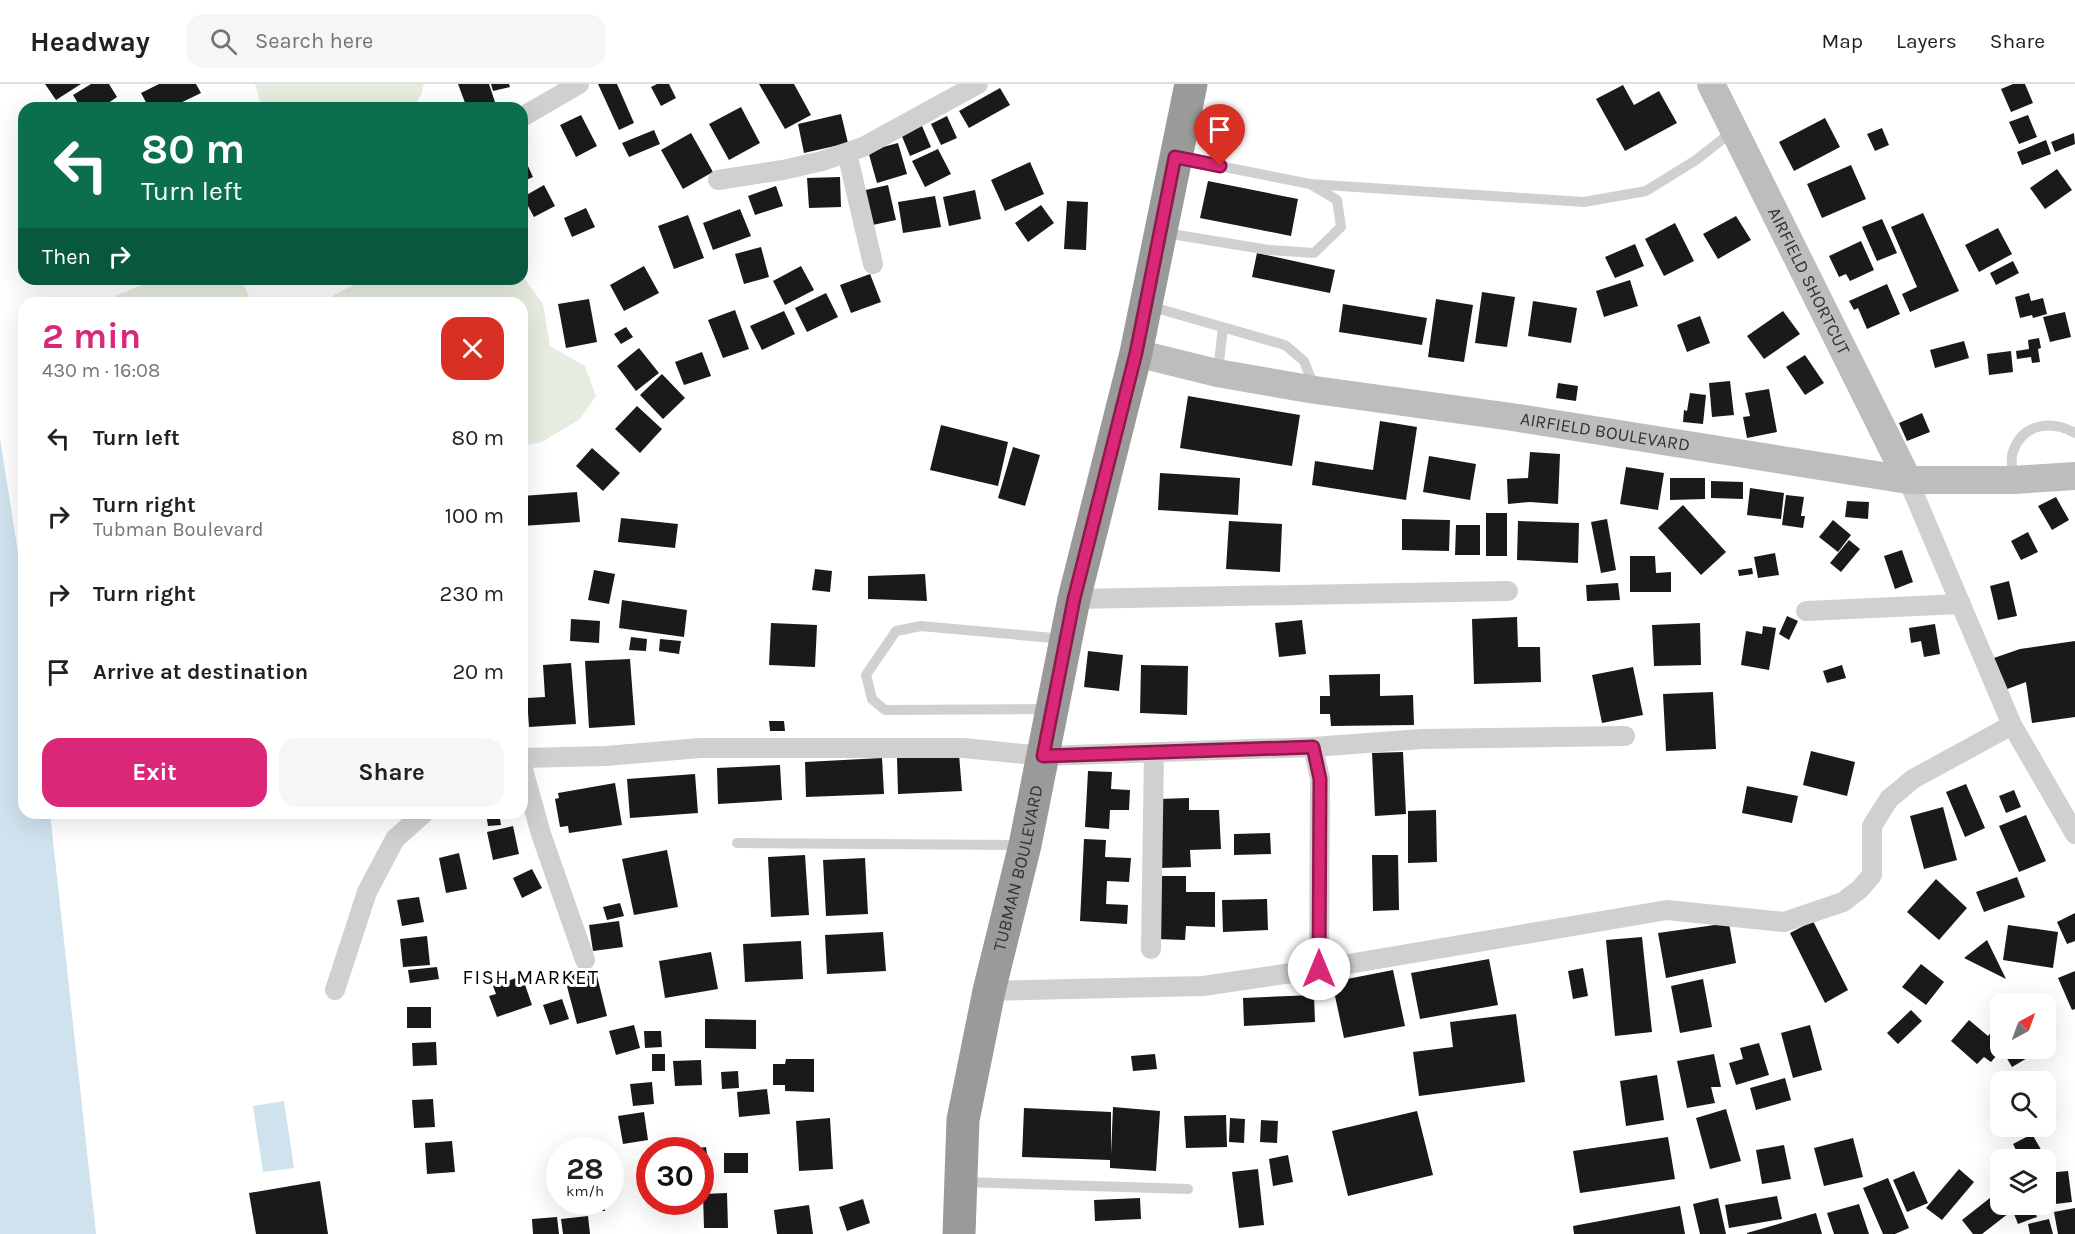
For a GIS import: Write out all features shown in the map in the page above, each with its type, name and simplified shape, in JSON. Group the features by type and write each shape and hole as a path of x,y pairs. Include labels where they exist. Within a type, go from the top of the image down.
{"highway":[{"name":"TUBMAN BOULEVARD","path":"959,1234 963,1120 989,991 1025,845 1074,599 1136,353 1191,84"}],"street":[{"path":"528,114 579,84"},
{"path":"718,180 783,170 847,153 863,147 978,84"},
{"name":"AIRFIELD SHORTCUT","path":"1711,84 1908,480"},
{"path":"847,153 873,264"},
{"name":"AIRFIELD BOULEVARD","path":"1136,353 1217,373 1315,390 1512,417 1908,480 2013,480 2075,476"},
{"path":"1908,480 2012,725 2075,834"},
{"path":"1074,599 1508,591"},
{"path":"1806,611 1961,604"},
{"path":"989,991 1203,986 1319,969 1668,910 1784,922 1843,902 1860,889 1872,874 1872,826 1889,799 1913,779 2012,725"},
{"path":"528,758 606,756 700,748 964,748 1043,756 1313,747 1422,740 1625,736"},
{"path":"1313,747 1320,779 1319,969"},
{"path":"1151,949 1154,752"},
{"path":"528,787 541,834 585,960"},
{"path":"335,990 367,892 395,839 417,819"}],"lane":[{"path":"1175,157 1310,184 1584,202 1646,191 1696,160 1733,131"},
{"path":"1160,232 1269,250 1314,254 1341,227 1337,200 1310,184"},
{"path":"1146,305 1285,345 1304,361 1315,390"},
{"path":"1217,373 1223,327"},
{"path":"2013,480 2012,453 2022,436 2038,426 2058,425 2075,434"},
{"path":"1051,709 885,710 872,699 866,675 896,631 921,626 1067,639"},
{"path":"737,843 1025,845"},
{"path":"961,1182 1188,1189"}],"shaded area":[{"path":"255,84 424,84 417,102 260,102"},
{"path":"528,283 543,304 550,346 585,366 596,396 580,419 542,442 528,445 528,297 332,297 353,285"},
{"path":"143,285 244,285 249,297 115,297"}],"water":[{"path":"0,438 18,553 18,819 51,819 96,1234 0,1234"},
{"path":"284,1101 294,1168 263,1172 253,1106"}],"building":[{"path":"45,84 81,84 56,100"},
{"path":"91,84 109,84 117,97 110,102 77,102 73,95"},
{"path":"159,84 196,84 201,93 182,102 146,102 141,93"},
{"path":"458,84 489,84 495,102 465,102"},
{"path":"491,84 509,84 510,87 493,91"},
{"path":"598,84 617,84 634,123 619,130"},
{"path":"657,84 669,84 676,98 661,106 651,87"},
{"path":"759,84 794,84 811,115 785,129"},
{"path":"2013,84 2025,84 2033,103 2011,112 2001,89"},
{"path":"1623,85 1634,105 1659,91 1677,123 1625,151 1596,99"},
{"path":"1000,88 1010,105 969,128 959,111"},
{"path":"741,107 760,143 729,160 709,124"},
{"path":"841,114 848,143 804,153 798,124"},
{"path":"581,115 597,146 576,157 560,125"},
{"path":"2028,115 2037,137 2019,144 2009,122"},
{"path":"947,116 957,138 941,145 931,124"},
{"path":"1825,118 1840,147 1794,171 1779,142"},
{"path":"922,126 931,147 910,156 901,134"},
{"path":"1882,128 1889,145 1875,151 1867,134"},
{"path":"654,130 660,144 629,157 622,143"},
{"path":"691,133 713,172 683,189 661,150"},
{"path":"2074,133 2075,144 2055,152 2051,142"},
{"path":"2046,140 2051,154 2022,165 2017,152"},
{"path":"898,143 907,174 877,183 868,151"},
{"path":"938,149 951,174 925,187 912,161"},
{"path":"1030,162 1044,194 1005,211 991,180"},
{"path":"1851,165 1866,199 1822,218 1807,184"},
{"path":"528,166 533,177 528,179"},
{"path":"2057,169 2072,190 2045,209 2030,188"},
{"path":"840,177 841,207 809,208 807,178"},
{"path":"1208,181 1298,199 1291,236 1200,218"},
{"path":"544,185 555,206 534,217 528,206 528,194"},
{"path":"888,185 896,220 868,226 861,191"},
{"path":"776,186 783,206 755,215 748,196"},
{"path":"975,190 981,219 949,226 943,197"},
{"path":"935,196 941,227 903,233 898,202"},
{"path":"1067,201 1088,202 1086,250 1064,249"},
{"path":"1041,205 1054,223 1028,242 1015,223"},
{"path":"586,208 595,227 572,237 564,218"},
{"path":"740,209 751,236 713,250 703,223"},
{"path":"1923,213 1959,291 1910,312 1902,294 1917,287 1891,227"},
{"path":"688,215 704,258 674,269 658,226"},
{"path":"1736,216 1751,240 1718,259 1703,234"},
{"path":"1882,219 1897,253 1877,261 1862,227"},
{"path":"1675,223 1694,261 1664,276 1645,239"},
{"path":"1998,228 2012,254 1979,272 1965,245"},
{"path":"1861,241 1874,270 1850,281 1846,274 1839,277 1829,256"},
{"path":"1635,244 1644,266 1615,278 1605,257"},
{"path":"761,247 769,277 744,284 735,254"},
{"path":"1257,253 1335,270 1330,293 1252,277"},
{"path":"2013,261 2019,273 1996,285 1990,273"},
{"path":"644,266 659,293 624,311 610,285"},
{"path":"801,266 814,290 785,305 773,281"},
{"path":"870,274 881,302 851,313 840,285"},
{"path":"1630,280 1638,306 1604,317 1596,291"},
{"path":"1887,284 1900,314 1867,329 1858,308 1854,310 1849,301"},
{"path":"1482,292 1515,297 1507,347 1475,343"},
{"path":"826,293 838,317 807,332 795,308"},
{"path":"2029,293 2031,301 2043,298 2047,314 2033,318 2032,315 2020,318 2015,297"},
{"path":"589,299 597,342 566,348 558,304"},
{"path":"1436,299 1473,305 1464,362 1428,357"},
{"path":"1533,301 1577,308 1571,343 1528,336"},
{"path":"1343,304 1427,318 1422,345 1339,332"},
{"path":"735,310 749,349 723,358 708,320"},
{"path":"784,311 795,334 762,350 750,326"},
{"path":"1783,311 1800,334 1764,359 1747,336"},
{"path":"2065,312 2071,337 2050,342 2043,317"},
{"path":"1700,316 1710,343 1687,352 1677,325"},
{"path":"626,327 633,337 621,344 614,334"},
{"path":"2039,338 2040,362 2032,363 2031,357 2017,359 2016,351 2029,349 2028,340"},
{"path":"1964,341 1969,358 1935,368 1930,350"},
{"path":"639,348 659,373 636,391 617,366"},
{"path":"2011,351 2013,372 1989,375 1987,354"},
{"path":"702,352 711,376 684,385 675,362"},
{"path":"1805,355 1824,383 1805,395 1786,367"},
{"path":"662,374 685,398 663,419 640,395"},
{"path":"1730,381 1734,415 1712,417 1709,383"},
{"path":"1558,383 1578,386 1576,401 1556,398"},
{"path":"1769,389 1777,432 1747,438 1743,417 1750,416 1745,393"},
{"path":"1690,393 1706,395 1703,424 1683,422 1684,410 1687,411"},
{"path":"1188,396 1300,415 1292,466 1180,448"},
{"path":"637,406 662,429 640,453 615,429"},
{"path":"1922,413 1930,432 1907,441 1899,423"},
{"path":"1380,421 1417,427 1406,500 1312,485 1315,461 1373,470"},
{"path":"941,425 1008,442 998,486 930,470"},
{"path":"1013,447 1040,455 1025,506 998,498"},
{"path":"592,448 620,473 603,491 576,466"},
{"path":"1530,452 1560,454 1558,504 1530,502 1508,504 1507,479 1528,478"},
{"path":"1429,456 1476,464 1470,500 1423,492"},
{"path":"1626,467 1664,473 1658,510 1620,504"},
{"path":"1160,473 1240,478 1238,515 1158,510"},
{"path":"1670,478 1705,478 1705,499 1670,500"},
{"path":"1711,481 1743,482 1743,499 1711,498"},
{"path":"1750,488 1784,493 1781,519 1747,515"},
{"path":"577,492 580,522 528,526 528,496"},
{"path":"1786,495 1804,497 1801,516 1805,516 1803,528 1782,525"},
{"path":"2056,497 2069,520 2052,530 2038,506"},
{"path":"1847,501 1869,502 1868,519 1845,517"},
{"path":"1683,505 1726,552 1701,575 1658,528"},
{"path":"1486,513 1507,513 1507,556 1486,556"},
{"path":"621,518 678,524 675,548 618,542"},
{"path":"1402,519 1450,520 1449,551 1402,550"},
{"path":"1607,519 1616,570 1601,573 1591,522"},
{"path":"1833,520 1851,535 1838,552 1819,537"},
{"path":"1229,521 1282,524 1280,572 1226,569"},
{"path":"1518,521 1579,523 1578,563 1517,560"},
{"path":"1456,525 1480,525 1480,555 1455,555"},
{"path":"2028,532 2038,552 2021,560 2011,541"},
{"path":"1849,540 1860,549 1841,572 1830,563"},
{"path":"1902,550 1913,582 1895,589 1884,556"},
{"path":"1775,553 1779,575 1758,578 1754,557"},
{"path":"1630,556 1655,556 1656,573 1671,572 1671,592 1630,592"},
{"path":"1752,568 1753,574 1739,576 1738,570"},
{"path":"815,569 832,571 830,592 812,590"},
{"path":"594,570 615,574 609,604 588,600"},
{"path":"925,574 927,601 868,599 868,576"},
{"path":"2009,581 2017,616 1998,620 1990,586"},
{"path":"1618,583 1620,600 1587,601 1586,585"},
{"path":"622,600 687,610 684,637 619,628"},
{"path":"1787,616 1798,621 1789,640 1779,634"},
{"path":"1517,617 1518,647 1540,647 1541,682 1474,684 1472,619"},
{"path":"571,619 600,621 599,643 570,641"},
{"path":"1302,620 1306,654 1279,657 1275,623"},
{"path":"771,623 817,625 815,667 769,665"},
{"path":"1700,623 1701,665 1654,666 1652,625"},
{"path":"1935,624 1940,654 1924,657 1921,641 1911,643 1909,628"},
{"path":"1763,626 1776,628 1769,670 1741,665 1746,631 1762,634"},
{"path":"631,637 647,639 646,651 629,650"},
{"path":"660,639 681,641 679,654 659,651"},
{"path":"2075,641 2075,717 2032,723 2026,682 2002,691 1991,659 2020,649"},
{"path":"1088,651 1123,655 1119,691 1084,687"},
{"path":"630,659 635,725 589,728 585,661"},
{"path":"571,663 576,724 529,727 528,698 545,697 543,665"},
{"path":"1141,665 1188,666 1187,715 1140,713"},
{"path":"1842,665 1846,678 1827,683 1823,671"},
{"path":"1633,667 1643,715 1602,723 1592,675"},
{"path":"1380,674 1380,696 1413,695 1414,725 1331,726 1330,714 1320,714 1320,696 1330,696 1329,675"},
{"path":"1713,692 1716,749 1666,751 1663,694"},
{"path":"769,721 784,721 785,731 770,731"},
{"path":"1811,751 1855,762 1847,796 1803,785"},
{"path":"1403,752 1406,814 1375,816 1372,753"},
{"path":"959,754 962,791 898,794 897,758"},
{"path":"882,758 884,794 806,797 805,762"},
{"path":"780,765 782,800 718,804 717,768"},
{"path":"1088,771 1112,772 1111,789 1130,790 1129,810 1110,810 1109,829 1085,827"},
{"path":"695,774 698,813 630,818 627,779"},
{"path":"615,783 622,825 569,833 568,826 560,827 555,799 559,798 558,793"},
{"path":"1966,784 1985,828 1965,837 1946,792"},
{"path":"1747,786 1798,796 1792,823 1742,813"},
{"path":"2014,790 2021,807 2006,813 1999,796"},
{"path":"1189,798 1189,810 1219,810 1221,849 1190,850 1191,867 1161,868 1158,799"},
{"path":"1943,807 1957,860 1924,869 1910,816"},
{"path":"1436,810 1437,862 1408,863 1408,811"},
{"path":"2026,815 2046,861 2019,872 1999,826"},
{"path":"487,819 500,819 501,825 488,826"},
{"path":"513,826 519,854 493,860 487,832"},
{"path":"1270,833 1271,854 1234,855 1234,834"},
{"path":"1084,839 1106,840 1105,857 1131,858 1129,882 1107,881 1106,904 1128,905 1127,924 1080,921"},
{"path":"667,850 678,907 634,915 622,859"},
{"path":"459,853 467,889 446,893 439,858"},
{"path":"805,855 809,915 771,917 768,857"},
{"path":"1372,855 1398,855 1399,910 1373,911"},
{"path":"865,858 868,914 826,916 823,860"},
{"path":"532,869 542,888 522,898 513,878"},
{"path":"1158,876 1186,876 1186,892 1215,892 1215,927 1186,926 1185,940 1156,939"},
{"path":"2017,877 2025,897 1984,912 1976,892"},
{"path":"1936,879 1967,908 1939,940 1907,912"},
{"path":"419,897 424,922 402,926 397,900"},
{"path":"1267,899 1268,930 1223,932 1222,900"},
{"path":"620,903 624,916 607,920 603,907"},
{"path":"2075,913 2075,941 2067,944 2057,922"},
{"path":"619,921 623,947 593,951 589,925"},
{"path":"1813,921 1848,990 1825,1003 1790,933"},
{"path":"1729,923 1736,963 1666,978 1658,933"},
{"path":"2008,925 2058,932 2053,968 2003,960"},
{"path":"883,932 886,971 827,974 825,935"},
{"path":"427,936 430,965 403,967 400,939"},
{"path":"1642,937 1652,1032 1615,1036 1606,940"},
{"path":"1987,940 2006,979 1964,958"},
{"path":"801,941 803,979 745,982 743,944"},
{"path":"711,952 718,989 665,998 659,961"},
{"path":"1489,959 1498,1005 1420,1019 1411,973"},
{"path":"1921,964 1944,982 1926,1005 1902,987"},
{"path":"437,967 439,979 410,983 408,970"},
{"path":"595,968 607,1016 577,1024 564,975"},
{"path":"1583,968 1588,996 1573,999 1568,971"},
{"path":"1393,970 1405,1026 1344,1038 1332,982"},
{"path":"2075,971 2075,1009 2072,1010 2058,978"},
{"path":"522,976 532,1005 497,1017 489,996 496,994 493,986"},
{"path":"1703,979 1712,1027 1680,1033 1671,986"},
{"path":"1314,995 1315,1022 1244,1026 1243,998"},
{"path":"562,999 569,1019 550,1025 543,1005"},
{"path":"407,1007 431,1007 431,1028 407,1028"},
{"path":"1911,1010 1922,1021 1898,1044 1887,1033"},
{"path":"1516,1014 1525,1082 1419,1096 1413,1052 1453,1047 1450,1022"},
{"path":"705,1019 756,1020 756,1049 705,1048"},
{"path":"1969,1020 1988,1036 1990,1034 1990,1059 1994,1059 1991,1062 1984,1057 1977,1064 1951,1041"},
{"path":"634,1025 640,1048 616,1055 609,1031"},
{"path":"1810,1025 1822,1070 1793,1078 1781,1033"},
{"path":"644,1031 661,1031 662,1047 645,1048"},
{"path":"436,1042 437,1065 413,1066 412,1043"},
{"path":"1759,1043 1769,1075 1736,1085 1729,1063 1743,1059 1740,1048"},
{"path":"652,1054 665,1054 665,1071 652,1071"},
{"path":"1155,1054 1157,1069 1133,1071 1131,1056"},
{"path":"1714,1054 1721,1087 1711,1087 1715,1103 1687,1108 1677,1061"},
{"path":"786,1059 814,1059 814,1092 785,1091 785,1085 773,1085 773,1064 785,1064"},
{"path":"2007,1059 2025,1059 2012,1067"},
{"path":"701,1060 702,1085 675,1086 673,1061"},
{"path":"738,1071 739,1088 722,1089 721,1072"},
{"path":"1657,1075 1664,1120 1626,1126 1620,1081"},
{"path":"1785,1078 1791,1100 1756,1110 1750,1088"},
{"path":"652,1082 654,1104 633,1106 630,1084"},
{"path":"767,1089 770,1114 739,1117 737,1092"},
{"path":"433,1099 435,1127 414,1128 412,1100"},
{"path":"1113,1107 1160,1111 1156,1171 1110,1168 1110,1160 1022,1157 1024,1108 1111,1112 1111,1155"},
{"path":"1726,1109 1741,1161 1710,1169 1696,1118"},
{"path":"1417,1111 1433,1175 1348,1196 1332,1131"},
{"path":"644,1112 648,1137 636,1137 636,1142 624,1144 618,1116"},
{"path":"1226,1115 1227,1147 1186,1148 1184,1116"},
{"path":"830,1118 833,1169 799,1171 796,1121"},
{"path":"1230,1118 1245,1119 1244,1143 1229,1142"},
{"path":"1261,1120 1278,1121 1277,1143 1260,1142"},
{"path":"1668,1137 1675,1179 1580,1193 1573,1151"},
{"path":"2026,1137 2034,1137 2041,1149 2016,1149 2013,1144"},
{"path":"1853,1138 1863,1177 1824,1186 1814,1148"},
{"path":"452,1141 455,1172 427,1174 425,1143"},
{"path":"1784,1145 1791,1179 1762,1184 1756,1150"},
{"path":"724,1153 748,1153 748,1173 724,1173"},
{"path":"1288,1155 1293,1182 1273,1186 1269,1159"},
{"path":"1258,1169 1264,1225 1239,1228 1232,1172"},
{"path":"1959,1169 1974,1182 1942,1220 1926,1208"},
{"path":"1914,1171 1928,1203 1907,1212 1893,1180"},
{"path":"2068,1171 2072,1202 2056,1204 2056,1172"},
{"path":"1888,1178 1909,1228 1895,1234 1883,1234 1863,1188"},
{"path":"320,1181 328,1234 256,1234 249,1193"},
{"path":"727,1193 728,1228 704,1228 704,1215 714,1215 714,1194"},
{"path":"1777,1196 1782,1219 1729,1228 1725,1205"},
{"path":"1140,1198 1141,1219 1095,1221 1094,1200"},
{"path":"1718,1198 1726,1234 1700,1234 1693,1204"},
{"path":"1990,1198 1990,1215 2006,1215 1982,1234 1973,1234 1962,1220"},
{"path":"863,1199 870,1223 847,1231 839,1207"},
{"path":"1859,1204 1869,1234 1834,1234 1827,1213"},
{"path":"809,1205 813,1234 777,1234 774,1210"},
{"path":"1680,1206 1685,1234 1574,1234 1573,1226"},
{"path":"2075,1208 2075,1234 2058,1234 2056,1212"},
{"path":"1816,1213 1822,1234 1747,1234 1747,1233"},
{"path":"2014,1215 2036,1215 2037,1217 2018,1224"},
{"path":"588,1216 590,1234 563,1234 561,1219"},
{"path":"557,1217 559,1234 533,1234 532,1219"},
{"path":"2049,1219 2053,1234 2030,1234 2028,1224"}],"district":[{"name":"FISH MARKET","path":"531,977"}],"route":[{"path":"1220,166 1175,157 1136,353 1074,599 1043,756 1313,747 1320,779 1319,969"}]}
